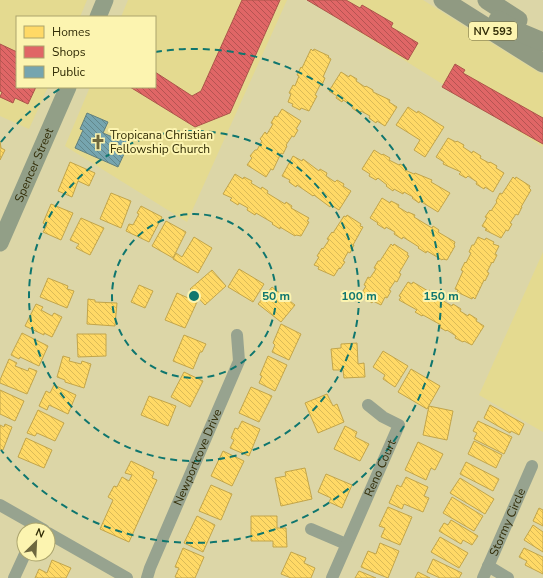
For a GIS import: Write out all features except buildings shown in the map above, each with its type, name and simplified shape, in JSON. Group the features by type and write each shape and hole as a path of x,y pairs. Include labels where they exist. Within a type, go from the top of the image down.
{"main road":[{"name":"NV 593","path":"486,0 543,35"},
{"name":"NV 593","path":"450,4 543,63"},
{"path":"450,4 475,8 487,13 519,32 543,42"}],"street":[{"path":"98,16 105,0"},
{"name":"Spencer Street","path":"0,243 68,88"},
{"name":"Newportcove Drive","path":"147,578 239,361 237,335"},
{"name":"Reno Court","path":"332,578 399,425 383,417 368,405"},
{"name":"Stormy Circle","path":"483,578 532,466"},
{"path":"0,505 27,522"},
{"path":"311,529 346,544"},
{"path":"56,538 127,578"},
{"path":"14,578 21,562"},
{"path":"488,566 508,578"}],"shaded area":[{"path":"0,0 87,0 80,16 16,16 16,88 48,88 29,129 0,116"},
{"path":"128,0 287,0 187,222 65,146 90,88 156,88 156,16 121,16"},
{"path":"308,0 423,0 543,75 543,147"},
{"path":"543,252 543,432 479,395"}],"place":[{"name":"Tropicana Christian Fellowship Church","path":"98,142"}]}
